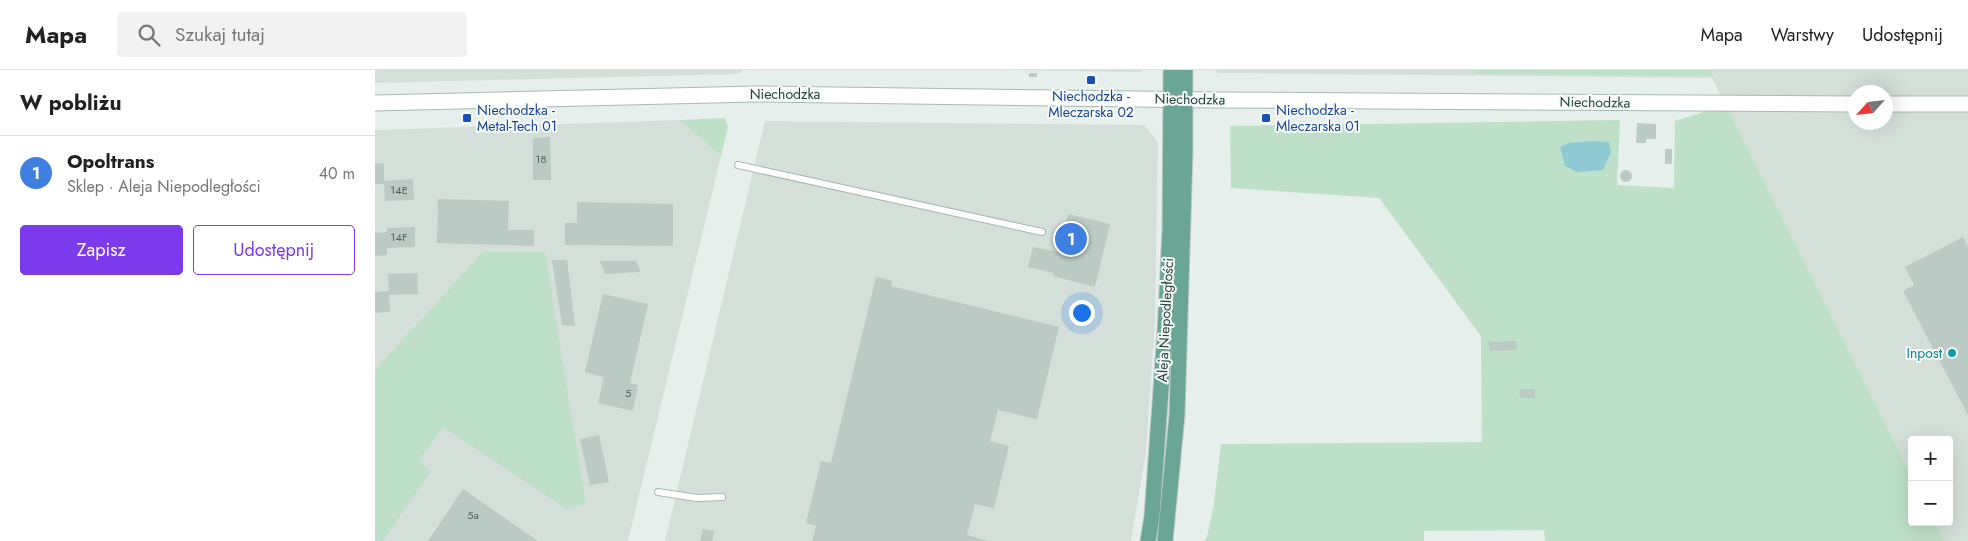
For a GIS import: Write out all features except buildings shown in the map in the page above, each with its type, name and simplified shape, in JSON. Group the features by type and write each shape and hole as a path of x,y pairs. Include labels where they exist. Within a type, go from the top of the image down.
{"main road":[{"path":"1171,70 1178,99"},
{"path":"1178,99 1185,70"},
{"name":"Aleja Niepodległości","path":"1148,541 1152,516 1166,322 1178,99"},
{"name":"Aleja Niepodległości","path":"1165,541 1177,415 1178,99"}],"street":[{"name":"Niechodzka","path":"375,102 757,94 1848,104"},
{"path":"1893,104 1968,104"}],"lane":[{"path":"738,165 1042,232"},
{"path":"658,492 697,498 722,497"}],"shaded area":[{"path":"375,70 742,70 740,73 734,74 375,83"},
{"path":"1004,70 1142,70 1140,72"},
{"path":"1215,70 1968,70 1968,541 1944,541 1936,526 1953,526 1953,436 1908,436 1908,469 1712,78 1218,73"},
{"path":"680,120 721,156 628,541 375,541 375,130"},
{"path":"765,121 1144,125 1158,142 1155,320 1146,452 1131,541 665,541"}],"green space":[{"path":"1474,70 1712,70 1713,76 1474,74"},
{"path":"1726,105 1908,469 1908,526 1936,526 1944,541 1545,541 1544,530 1424,531 1424,541 1204,541 1207,537 1214,503 1221,444 1482,442 1481,336 1379,198 1231,188 1230,126 1620,120 1617,185 1674,188 1675,121"},
{"path":"725,118 728,127 721,156 680,120"},
{"path":"483,252 545,252 586,504 567,509 443,427 419,460 430,472 383,541 375,541 375,370"}],"water":[{"path":"1609,142 1611,152 1603,170 1577,172 1565,166 1560,147 1569,143"}],"place":[{"name":"Niechodzka - Mleczarska 02","path":"1091,80"},
{"name":"Niechodzka - Metal-Tech 01","path":"467,118"},
{"name":"Niechodzka - Mleczarska 01","path":"1266,118"},
{"name":"Opoltrans","path":"1071,239"},
{"name":"Inpost","path":"1952,353"}]}
